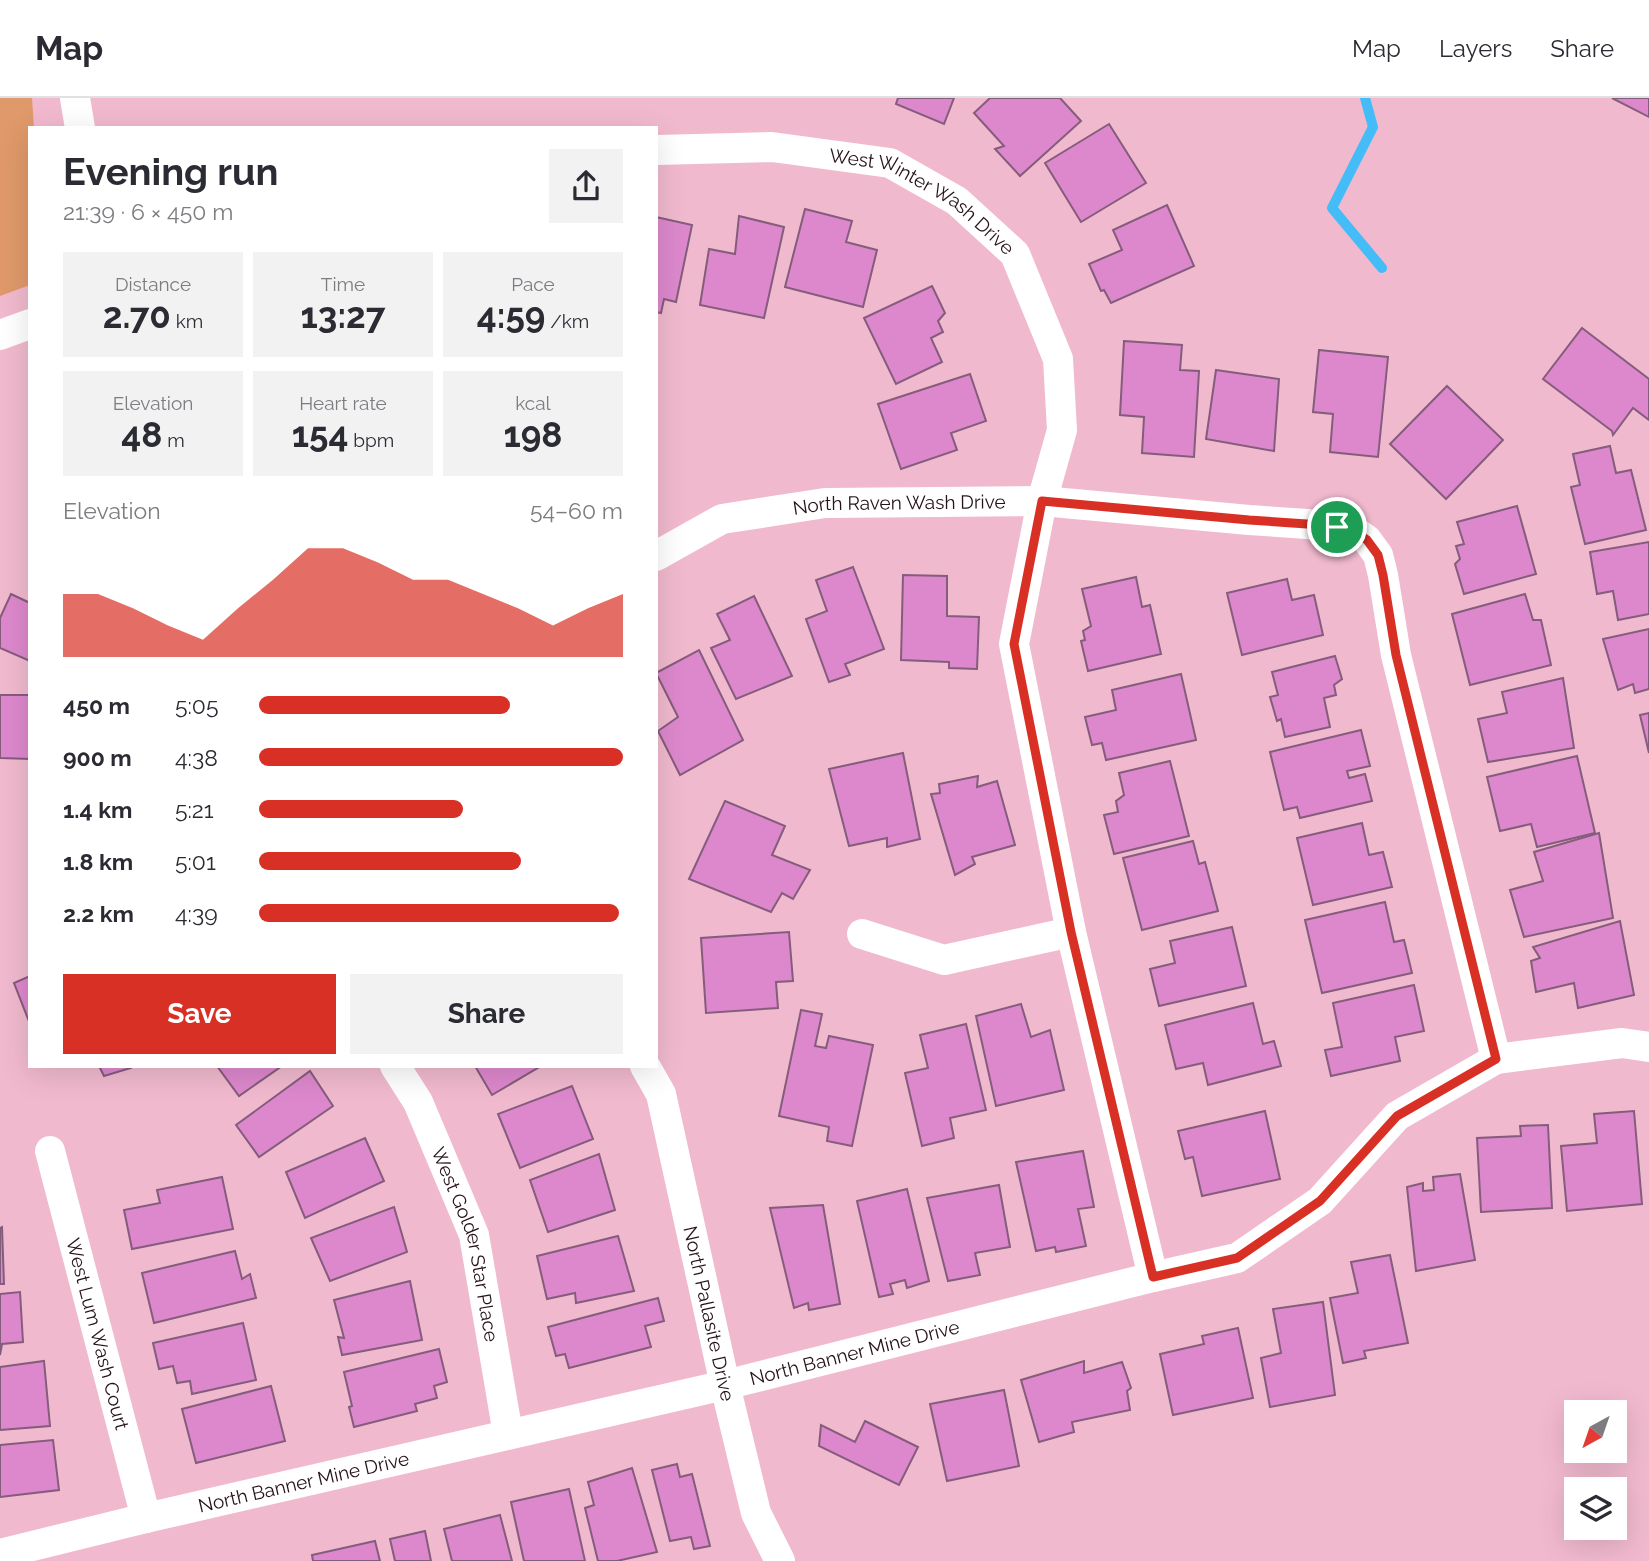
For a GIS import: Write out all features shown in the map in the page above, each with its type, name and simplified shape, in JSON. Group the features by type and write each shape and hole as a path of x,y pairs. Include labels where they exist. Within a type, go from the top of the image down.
{"street":[{"path":"75,98 80,126"},
{"name":"West Winter Wash Drive","path":"658,150 772,147 890,163 957,201 1015,254 1058,359 1062,430 1042,501 1014,644 1071,932 1153,1277"},
{"path":"0,335 28,325"},
{"name":"North Raven Wash Drive","path":"658,555 722,519 825,503 1042,501 1337,527 1360,535 1378,555 1396,655 1496,1059"},
{"path":"862,934 944,960 1071,932"},
{"name":"North Banner Mine Drive","path":"0,1554 725,1385 1237,1258 1320,1201 1397,1116 1496,1059 1622,1043 1649,1047"},
{"name":"West Golder Star Place","path":"396,1068 418,1102 474,1235 508,1434"},
{"name":"North Pallasite Drive","path":"646,1068 661,1094 756,1513 780,1561"},
{"name":"West Lum Wash Court","path":"50,1152 146,1518"}],"shaded area":[{"path":"0,98 32,98 34,126 28,126 28,286 0,296"}],"building":[{"path":"898,98 954,98 944,124 896,104"},
{"path":"990,98 1060,98 1081,121 1020,176 995,149 1004,146 974,113"},
{"path":"1612,98 1649,98 1649,117"},
{"path":"1109,124 1146,183 1081,222 1045,163"},
{"path":"1167,205 1194,266 1111,303 1104,290 1101,291 1089,264 1122,250 1113,230"},
{"path":"805,209 852,221 846,242 877,250 863,307 785,287"},
{"path":"739,216 784,227 764,318 700,305 709,249 735,254"},
{"path":"658,217 692,225 676,302 664,299 661,313 658,312"},
{"path":"932,286 945,313 938,321 943,332 931,338 942,362 896,384 864,318"},
{"path":"1582,328 1649,379 1649,420 1633,408 1613,435 1612,431 1543,379"},
{"path":"1124,341 1182,345 1180,370 1199,371 1194,457 1142,453 1144,417 1120,415"},
{"path":"1319,350 1388,357 1378,457 1330,452 1333,414 1313,412"},
{"path":"1216,370 1279,379 1274,451 1206,439"},
{"path":"970,374 986,421 951,433 957,450 901,469 878,404"},
{"path":"1447,386 1503,440 1446,499 1390,444"},
{"path":"1610,446 1616,473 1631,470 1646,530 1585,544 1571,487 1580,485 1573,454"},
{"path":"1517,506 1536,574 1464,594 1455,564 1460,559 1456,546 1464,544 1457,522"},
{"path":"1649,542 1649,614 1618,620 1613,591 1597,594 1590,552"},
{"path":"853,567 884,649 845,664 850,675 829,682 806,619 827,611 816,580"},
{"path":"903,575 947,576 947,616 979,617 977,669 949,668 949,662 901,660"},
{"path":"1136,577 1142,607 1150,605 1161,654 1088,671 1081,641 1085,640 1083,631 1091,626 1082,589"},
{"path":"1287,579 1292,600 1314,595 1323,635 1242,655 1227,593"},
{"path":"11,594 28,602 28,660 0,648 0,618"},
{"path":"1525,594 1533,620 1541,620 1551,665 1470,685 1452,614"},
{"path":"754,596 792,676 736,699 711,648 730,640 717,614"},
{"path":"1649,629 1649,689 1635,693 1633,684 1618,690 1603,639"},
{"path":"699,650 743,740 680,775 658,731 678,717 658,672"},
{"path":"1335,656 1342,679 1334,685 1336,695 1324,698 1330,727 1285,737 1281,719 1277,721 1270,697 1278,695 1272,672"},
{"path":"1181,674 1196,740 1106,760 1102,743 1092,745 1085,717 1116,710 1112,690"},
{"path":"1563,678 1574,748 1488,762 1478,719 1507,713 1502,692"},
{"path":"0,695 28,695 28,759 0,758"},
{"path":"1649,713 1649,753 1640,715"},
{"path":"1361,730 1370,766 1347,771 1349,778 1365,774 1372,801 1300,818 1297,807 1284,810 1270,752"},
{"path":"903,753 920,839 887,847 887,838 849,846 829,769"},
{"path":"1577,756 1595,833 1537,847 1531,824 1500,831 1487,777"},
{"path":"1170,761 1189,836 1114,854 1104,815 1118,812 1116,801 1124,795 1119,773"},
{"path":"978,776 977,787 997,781 1015,845 972,857 975,864 955,875 931,794 940,793 939,784"},
{"path":"725,801 785,826 772,855 810,870 793,899 782,893 771,912 689,879"},
{"path":"1362,823 1369,855 1383,852 1392,887 1313,905 1297,838"},
{"path":"1599,833 1613,918 1524,937 1510,890 1543,881 1534,852"},
{"path":"1193,841 1199,864 1205,862 1218,911 1142,930 1123,858"},
{"path":"1385,902 1394,942 1404,940 1412,973 1322,993 1305,920"},
{"path":"1620,921 1634,995 1578,1008 1574,983 1536,992 1531,961 1540,958 1533,947"},
{"path":"1232,927 1246,986 1159,1006 1150,969 1175,963 1170,941"},
{"path":"789,932 793,981 776,982 778,1008 706,1013 701,938"},
{"path":"28,977 28,1019 14,983"},
{"path":"1414,985 1424,1031 1395,1037 1400,1061 1331,1076 1325,1050 1342,1047 1333,1003"},
{"path":"1253,1003 1263,1044 1274,1041 1281,1066 1208,1085 1203,1063 1176,1069 1165,1025"},
{"path":"1021,1004 1031,1037 1050,1030 1064,1090 996,1106 976,1016"},
{"path":"801,1010 822,1014 815,1046 826,1048 829,1036 873,1045 852,1146 827,1141 829,1127 779,1116"},
{"path":"966,1024 986,1110 950,1118 954,1138 922,1146 905,1073 928,1068 920,1035"},
{"path":"100,1068 131,1068 104,1076"},
{"path":"218,1068 279,1068 239,1096"},
{"path":"476,1068 538,1068 492,1095"},
{"path":"310,1071 333,1106 259,1157 236,1125"},
{"path":"572,1086 593,1139 520,1168 498,1114"},
{"path":"1265,1111 1280,1179 1202,1196 1193,1157 1185,1159 1178,1131"},
{"path":"1634,1111 1642,1204 1567,1211 1561,1146 1597,1143 1594,1114"},
{"path":"1548,1125 1552,1208 1481,1212 1477,1138 1521,1136 1520,1126"},
{"path":"365,1138 384,1181 305,1218 286,1172"},
{"path":"1083,1151 1094,1207 1078,1209 1086,1246 1056,1252 1055,1247 1036,1251 1016,1162"},
{"path":"599,1154 615,1210 548,1232 530,1180"},
{"path":"1460,1174 1475,1260 1416,1271 1407,1187 1423,1183 1423,1191 1434,1190 1433,1177"},
{"path":"222,1177 233,1229 132,1249 124,1210 160,1203 157,1190"},
{"path":"999,1185 1010,1247 975,1253 980,1275 948,1281 927,1198"},
{"path":"907,1189 929,1281 907,1288 905,1280 890,1284 893,1294 879,1297 857,1201"},
{"path":"823,1205 840,1304 809,1310 808,1303 794,1308 770,1208"},
{"path":"394,1207 407,1252 330,1281 311,1238"},
{"path":"2,1227 4,1284 0,1284 0,1228"},
{"path":"618,1236 634,1291 576,1303 575,1293 547,1299 537,1256"},
{"path":"235,1251 242,1279 250,1274 256,1298 154,1323 142,1273"},
{"path":"1390,1255 1408,1343 1364,1351 1366,1358 1343,1363 1330,1298 1358,1293 1351,1262"},
{"path":"410,1281 422,1340 342,1355 338,1337 344,1338 334,1300"},
{"path":"20,1292 23,1342 2,1344 0,1355 0,1294"},
{"path":"658,1298 664,1321 645,1326 651,1347 569,1368 565,1354 556,1356 548,1327"},
{"path":"1323,1302 1335,1395 1270,1407 1261,1358 1281,1353 1273,1309"},
{"path":"243,1323 256,1380 192,1394 190,1381 177,1383 173,1366 159,1369 153,1343"},
{"path":"1238,1328 1253,1398 1173,1415 1160,1354 1204,1344 1202,1336"},
{"path":"439,1349 447,1382 434,1386 437,1398 415,1404 417,1411 354,1427 344,1372"},
{"path":"44,1361 50,1426 0,1430 0,1367"},
{"path":"1084,1361 1084,1373 1122,1362 1131,1388 1127,1391 1130,1410 1072,1422 1074,1432 1039,1442 1021,1380"},
{"path":"271,1386 285,1441 196,1463 182,1409"},
{"path":"1004,1390 1019,1466 947,1481 930,1404"},
{"path":"865,1421 918,1447 899,1485 819,1446 821,1425 855,1442"},
{"path":"53,1440 59,1490 0,1497 0,1445"},
{"path":"677,1464 680,1477 692,1474 710,1546 694,1549 691,1537 670,1541 652,1470"},
{"path":"632,1468 657,1552 617,1561 598,1561 585,1508 594,1505 588,1482"},
{"path":"569,1489 585,1561 524,1561 511,1502"},
{"path":"500,1515 512,1561 452,1561 444,1529"},
{"path":"425,1531 431,1561 395,1561 390,1539"},
{"path":"375,1541 380,1561 313,1561 312,1555"}],"waterway":[{"path":"1365,98 1373,127 1332,208 1382,268"}],"route":[{"path":"1042,501 1337,527 1360,535 1378,555 1396,655 1496,1059 1397,1116 1320,1201 1237,1258 1153,1277 1071,932 1014,644 1042,501"}]}
